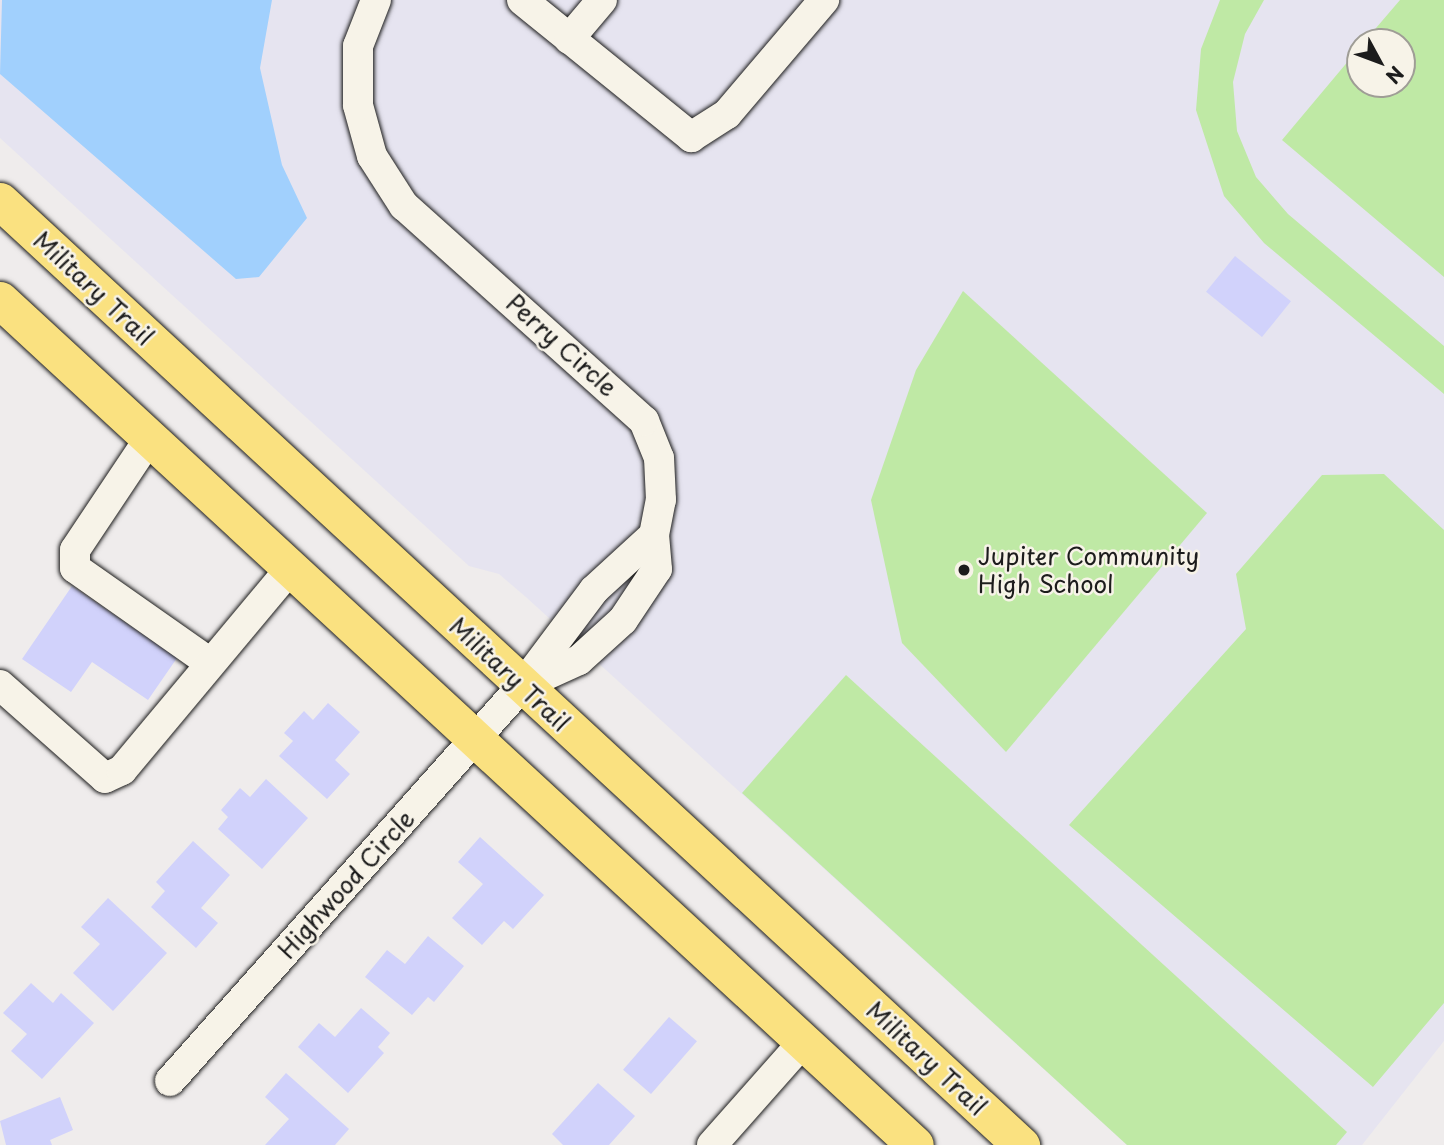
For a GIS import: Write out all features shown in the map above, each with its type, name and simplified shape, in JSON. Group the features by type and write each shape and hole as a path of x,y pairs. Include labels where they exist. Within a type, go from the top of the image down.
{"main road":[{"name":"Military Trail","path":"0,201 1021,1145"},
{"path":"0,300 915,1145"}],"street":[{"name":"Perry Circle","path":"376,0 358,46 358,105 372,156 404,206 645,421 659,458 662,500 654,535 657,569 623,620 579,660 522,686"},
{"path":"522,0 691,137 727,114 824,0"},
{"path":"569,39 602,0"},
{"path":"149,439 75,550 75,568 210,663"},
{"path":"522,686 594,590 654,535"},
{"path":"0,685 105,778 122,770 290,569"},
{"name":"Highwood Circle","path":"170,1081 522,686"},
{"path":"712,1145 803,1042"}],"shaded area":[{"name":"Jupiter Community High School","path":"0,0 1444,0 1444,1041 1362,1145 1127,1145 527,598 499,574 469,566 0,138"}],"green space":[{"path":"1220,0 1264,0 1245,34 1233,82 1237,131 1256,177 1288,214 1444,346 1444,394 1264,243 1224,196 1196,110 1201,49"},
{"path":"1400,0 1444,0 1444,277 1282,140 1346,64 1346,98 1416,98 1416,28 1376,28"},
{"path":"963,291 1207,513 1006,752 902,643 871,500 916,370"},
{"path":"1384,474 1444,530 1444,1003 1373,1087 1069,825 1246,629 1236,574 1322,475"},
{"path":"846,675 1347,1132 1336,1145 1127,1145 742,793"}],"water":[{"path":"2,0 272,0 260,68 282,165 307,218 259,277 236,279 0,74"}],"building":[{"path":"1235,256 1291,301 1262,337 1206,292"},
{"path":"72,586 177,658 148,700 92,662 71,692 22,659"},
{"path":"328,703 360,732 335,760 350,774 327,799 279,756 293,741 284,733 304,711 313,720"},
{"path":"266,779 308,818 262,869 218,829 228,817 221,810 240,788 250,797"},
{"path":"480,837 544,895 513,929 504,921 482,945 452,918 483,884 458,862"},
{"path":"193,841 230,875 201,908 218,923 196,948 151,907 165,891 156,882"},
{"path":"108,898 167,953 113,1011 73,973 100,944 81,927"},
{"path":"428,936 464,966 434,1002 428,997 412,1015 365,977 387,950 405,964"},
{"path":"31,983 53,1003 61,993 94,1023 42,1079 11,1051 27,1034 3,1013"},
{"path":"361,1008 390,1033 378,1047 384,1053 348,1093 298,1047 319,1023 335,1037"},
{"path":"669,1017 697,1041 651,1094 623,1070"},
{"path":"286,1073 349,1129 335,1145 265,1145 289,1119 265,1097"},
{"path":"598,1083 635,1116 609,1145 563,1145 552,1134"},
{"path":"60,1097 73,1130 50,1140 52,1145 6,1145 0,1121"}],"place":[{"name":"Jupiter Community High School","path":"964,570"}]}
